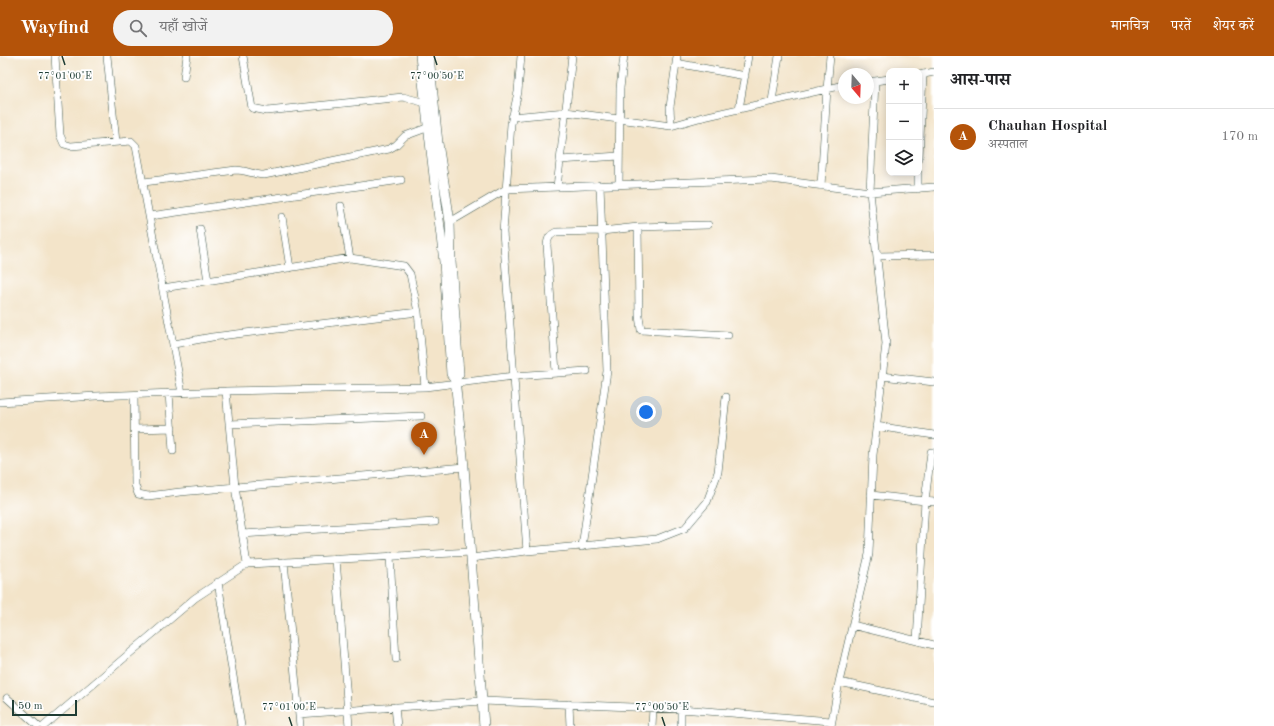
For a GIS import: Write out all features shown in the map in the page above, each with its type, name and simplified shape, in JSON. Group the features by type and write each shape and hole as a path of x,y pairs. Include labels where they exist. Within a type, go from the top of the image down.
{"street":[{"path":"54,56 60,135 64,144 71,146 131,141 136,146 144,182 182,393"},
{"path":"107,56 116,142"},
{"path":"184,77 186,56"},
{"path":"243,56 252,108 267,111 403,97 426,104"},
{"path":"420,56 426,104 432,126 450,222 458,374 455,381"},
{"path":"429,56 432,126 444,262 451,374 455,381 464,467 484,726"},
{"path":"521,56 518,92 512,117 503,232 527,551"},
{"path":"557,187 572,56"},
{"path":"619,185 620,88 624,56"},
{"path":"739,109 748,56"},
{"path":"772,101 779,56"},
{"path":"821,186 826,89 830,56"},
{"path":"671,126 670,107 676,59 745,76"},
{"path":"922,74 934,72"},
{"path":"874,82 886,80"},
{"path":"512,117 566,112 671,126 772,101 838,87"},
{"path":"299,714 482,701 681,709 831,724 839,682 869,554 873,455 886,344 870,192 872,104"},
{"path":"919,140 920,104"},
{"path":"144,182 236,170 244,170 258,175 264,175 389,149 396,145 405,136 432,126"},
{"path":"560,160 619,156"},
{"path":"918,176 918,189"},
{"path":"450,222 506,189 771,179 870,192 934,187"},
{"path":"150,216 402,180"},
{"path":"582,546 607,371 600,186"},
{"path":"341,206 350,258"},
{"path":"282,216 290,268"},
{"path":"556,372 547,238 556,232 602,231 638,227 708,225"},
{"path":"638,227 639,316 642,330 728,335"},
{"path":"200,229 208,281"},
{"path":"877,256 934,256"},
{"path":"163,288 350,258 404,266 410,274 418,312 425,387"},
{"path":"174,344 212,337 418,312"},
{"path":"0,402 169,393 425,387 455,381 556,372 587,371"},
{"path":"882,376 934,382"},
{"path":"226,391 235,487 247,564"},
{"path":"169,393 173,450"},
{"path":"134,395 136,429 135,485 138,494 148,496 464,467"},
{"path":"44,726 195,598 247,564 390,556 471,555 527,551 657,539 686,528 707,502 718,472 726,397"},
{"path":"229,424 421,416"},
{"path":"876,426 934,435"},
{"path":"136,429 172,428"},
{"path":"917,641 925,501 931,452"},
{"path":"871,495 934,502"},
{"path":"242,534 435,522"},
{"path":"390,556 396,659"},
{"path":"336,559 349,726"},
{"path":"284,562 300,726"},
{"path":"218,582 241,726"},
{"path":"852,625 934,645"},
{"path":"839,682 934,702"},
{"path":"7,698 38,726"},
{"path":"569,704 570,726"},
{"path":"395,707 397,726"},
{"path":"652,726 653,708"},
{"path":"681,709 681,726"}],"place":[{"name":"Chauhan Hospital","path":"424,455"}]}
